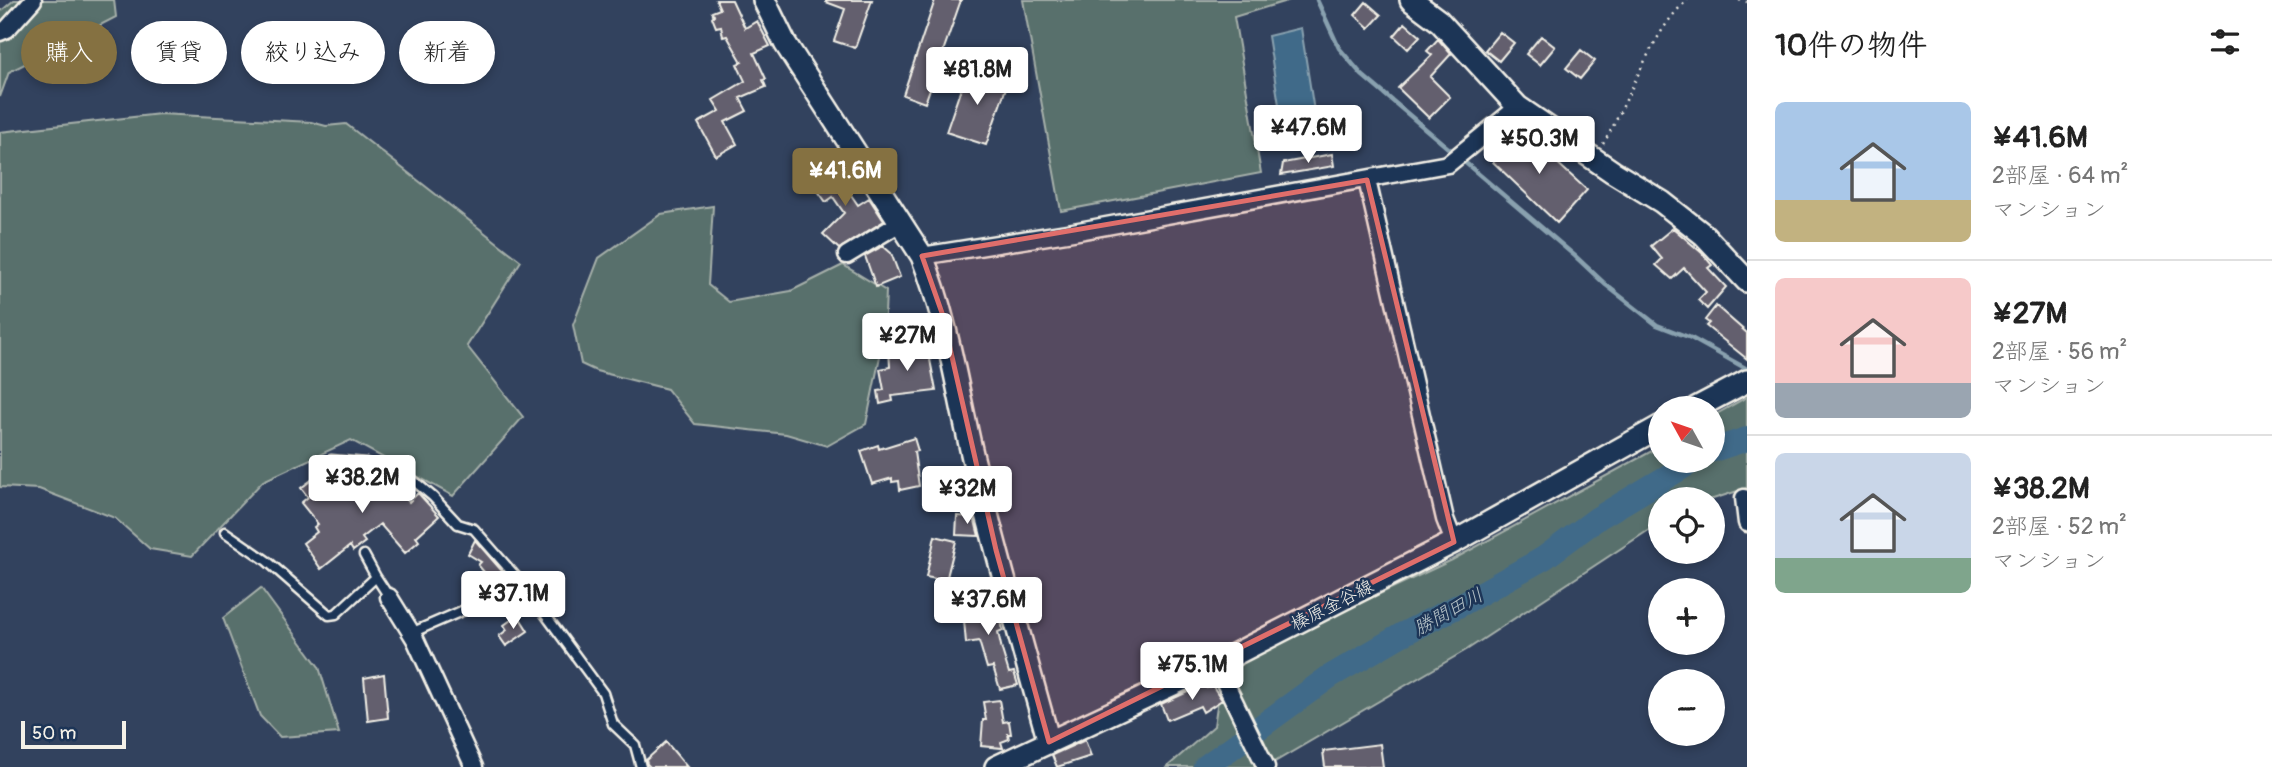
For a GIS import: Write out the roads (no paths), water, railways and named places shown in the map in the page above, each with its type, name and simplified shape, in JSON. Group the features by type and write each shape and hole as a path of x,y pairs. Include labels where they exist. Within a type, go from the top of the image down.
{"street":[{"path":"0,32 7,29 33,0"},
{"path":"764,0 785,43 922,256 943,313 987,515 1049,742"},
{"path":"1411,0 1438,21 1518,107 1662,202 1704,235 1747,281"},
{"path":"922,256 1367,180 1450,162 1518,107"},
{"path":"1367,180 1445,519 1454,542"},
{"path":"847,255 901,223"},
{"path":"1719,396 1747,381"},
{"name":"榛原金谷線","path":"996,767 1216,664 1454,542 1648,433"},
{"path":"1744,498 1747,523"},
{"path":"389,597 411,633 474,767"},
{"path":"1216,664 1266,767"}],"lane":[{"path":"331,460 366,463 394,471 414,481 458,524 474,529 522,585 603,693 613,724 635,745 641,767"},
{"path":"225,532 267,561 329,615 335,614 376,577"},
{"path":"364,555 389,597"},
{"path":"411,633 522,585"}],"water":[{"path":"1301,28 1316,124 1283,130 1268,36"}],"waterway":[{"path":"1317,0 1339,48 1362,75 1454,153"},
{"path":"1461,159 1606,285 1657,325 1691,338 1747,369"},
{"name":"勝間田川","path":"1726,446 1747,439"},
{"name":"勝間田川","path":"1205,767 1329,677 1544,558 1598,518 1673,473"}]}
